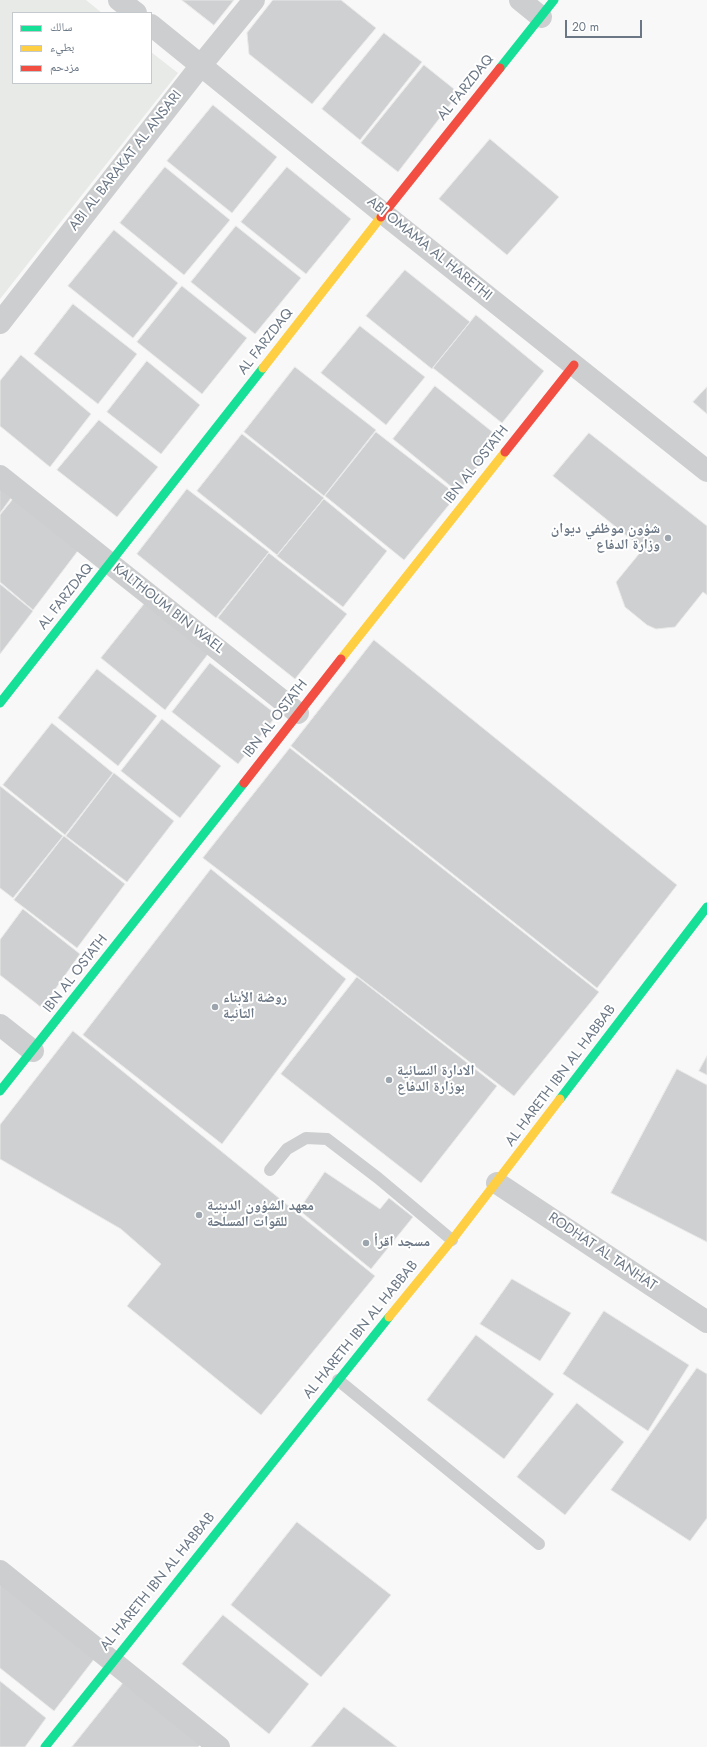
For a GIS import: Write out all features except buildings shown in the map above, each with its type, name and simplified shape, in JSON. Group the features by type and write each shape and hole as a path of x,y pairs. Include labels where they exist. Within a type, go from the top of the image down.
{"street":[{"path":"119,0 135,12"},
{"name":"ABI AL BARAKAT AL ANSARI","path":"0,323 202,64 254,0"},
{"path":"520,0 541,17"},
{"name":"AL FARZDAQ","path":"0,703 554,0"},
{"name":"ABI OMAMA AL HARETHI","path":"152,26 202,64 384,214 707,471"},
{"name":"IBN AL OSTATH","path":"0,1091 574,364"},
{"name":"KALTHOUM BIN WAEL","path":"0,476 298,713"},
{"name":"AL HARETH IBN AL HABBAB","path":"45,1747 497,1183 707,907"},
{"path":"0,1025 33,1051"},
{"name":"RODHAT AL TANHAT","path":"497,1183 707,1322"},
{"path":"0,1571 219,1747"}],"lane":[{"path":"270,1170 287,1149 306,1138 327,1139 378,1178 452,1240"},
{"path":"338,1380 539,1544"}],"shaded area":[{"path":"0,0 86,0 101,12 12,12 12,84 152,84 152,53 178,73 0,299"}],"traffic: fast":[{"path":"500,68 554,0"},
{"path":"0,703 263,368"},
{"path":"0,1091 244,783"},
{"path":"560,1099 707,907"},
{"path":"45,1747 389,1317"}],"traffic: slow":[{"path":"263,368 381,217"},
{"path":"341,659 505,452"},
{"path":"389,1317 452,1240 560,1099"}],"traffic: jam":[{"path":"381,217 500,68"},
{"path":"505,452 574,365"},
{"path":"244,783 341,659"}],"place":[{"name":"شؤون موظفي ديوان وزارة الدفاع","path":"668,538"},
{"name":"روضة الأبناء الثانية","path":"215,1007"},
{"name":"الادارة النسائية بوزارة الدفاع","path":"389,1080"},
{"name":"معهد الشؤون الدينية للقوات المسلحة","path":"199,1215"},
{"name":"مسجد اقرأ","path":"366,1243"}]}
